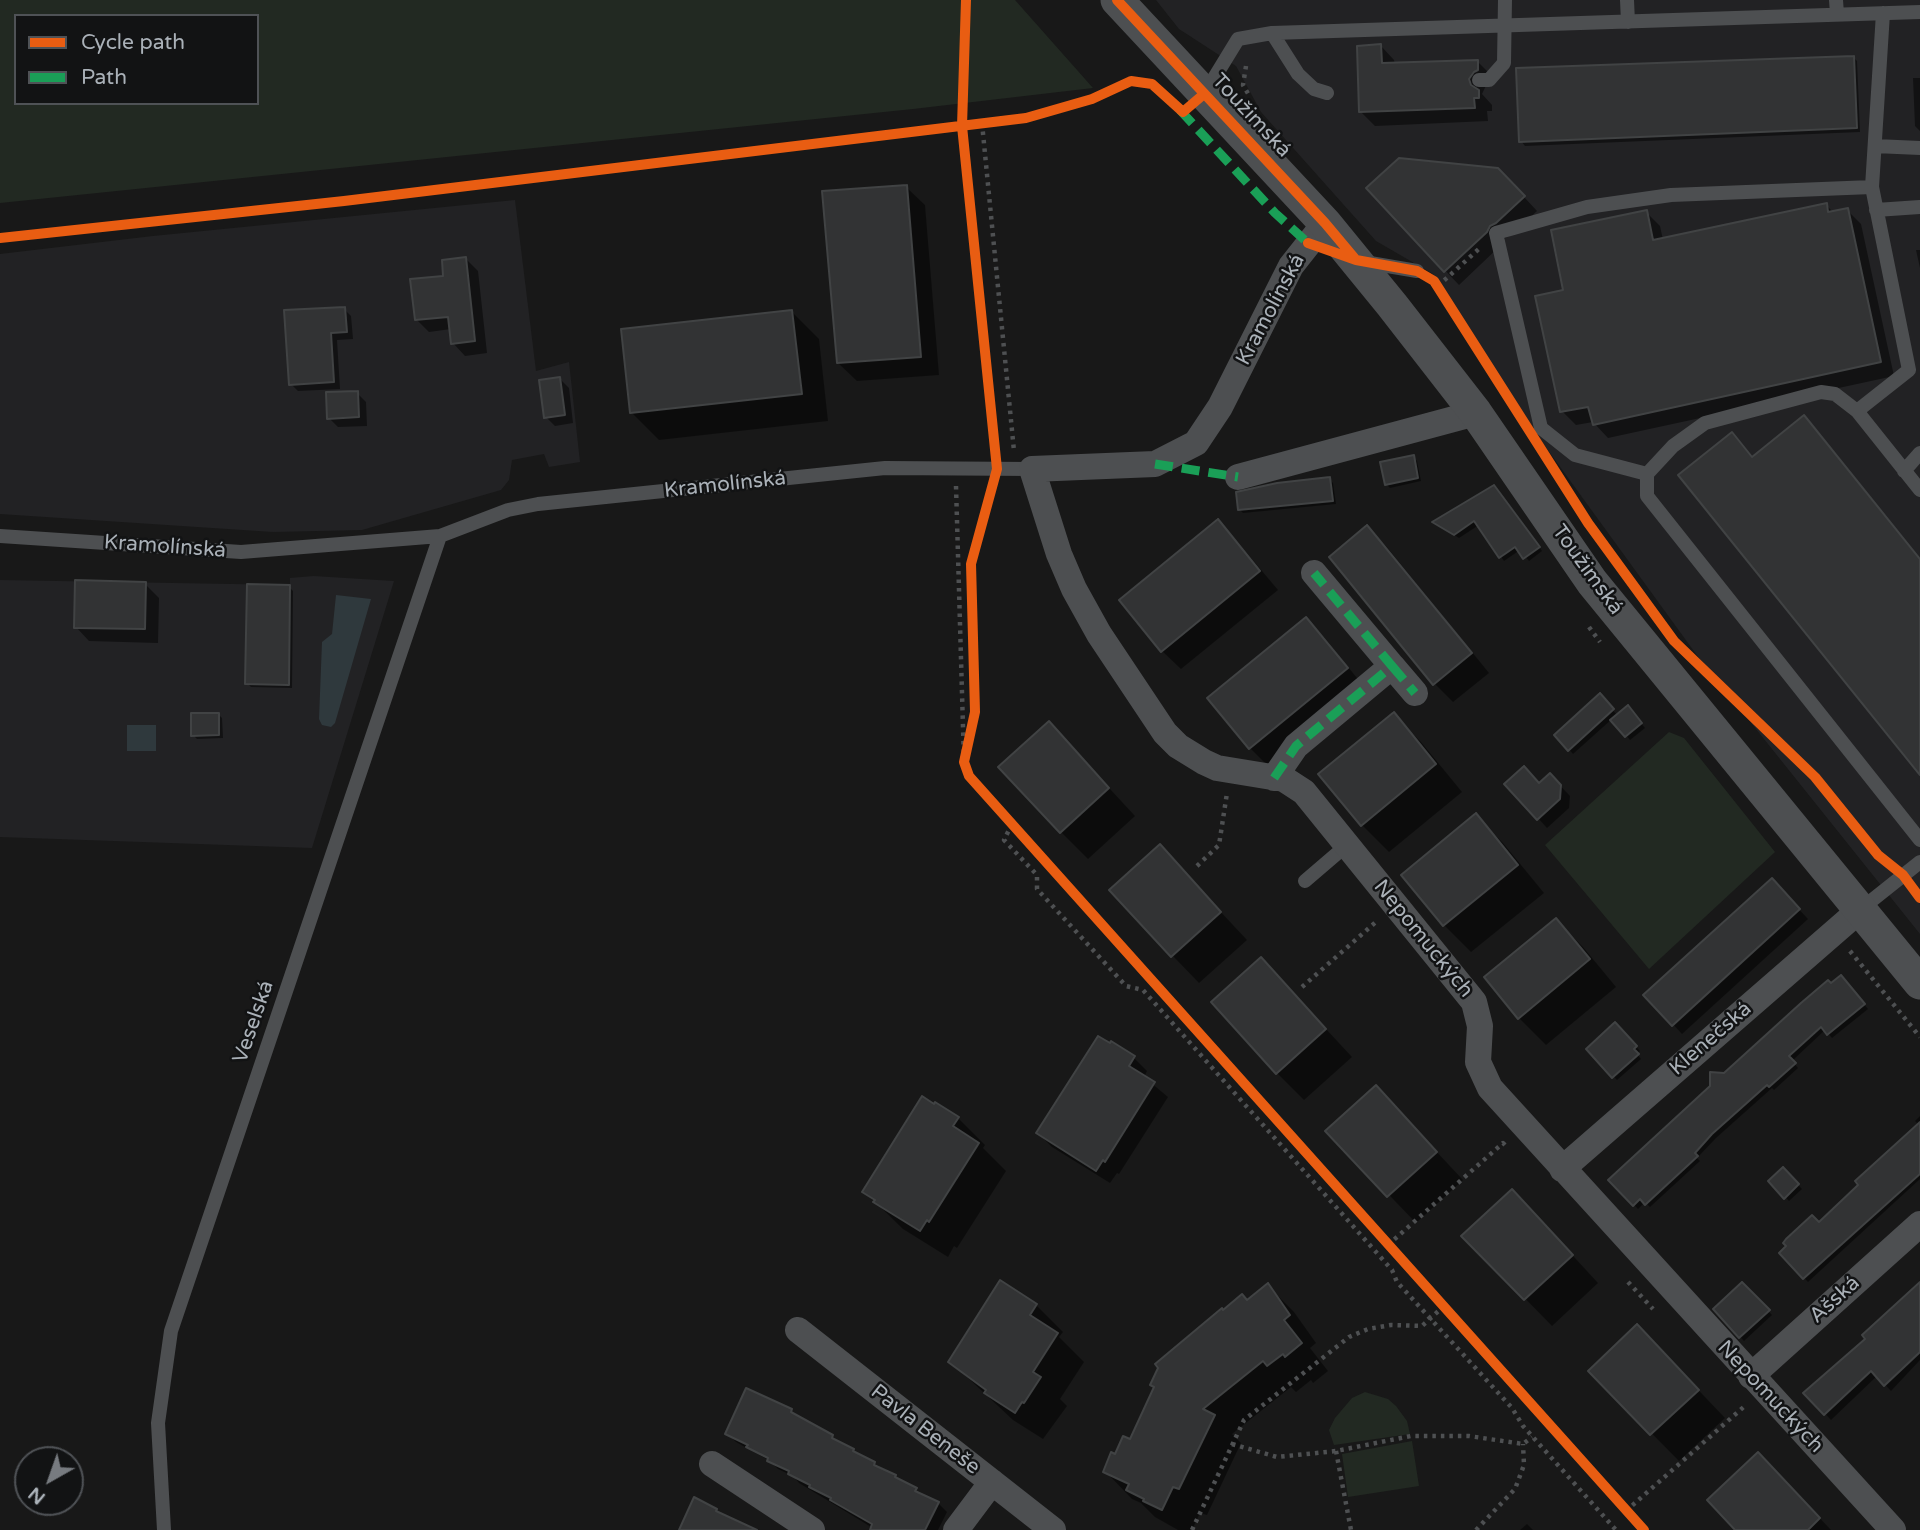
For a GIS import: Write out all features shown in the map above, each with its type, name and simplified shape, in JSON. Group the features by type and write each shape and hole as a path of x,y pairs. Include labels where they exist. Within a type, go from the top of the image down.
{"street":[{"name":"Toužimská","path":"1117,0 1204,94 1316,233 1356,260 1476,413 1592,582 1920,983"},
{"name":"Kramolínská","path":"1024,469 1155,464 1196,443 1220,407 1291,266 1316,233"},
{"path":"1238,477 1476,413"},
{"name":"Nepomuckých","path":"1024,469 1074,589 1123,672 1165,733 1178,746 1204,762 1295,784 1304,792 1474,1002 1480,1026 1478,1062 1485,1080 1753,1391 1893,1530"},
{"path":"1314,573 1415,692"},
{"path":"1274,778 1296,746 1392,666"},
{"name":"Klenečská","path":"1562,1169 1861,909"},
{"name":"Ašská","path":"1753,1391 1920,1224"},
{"name":"Pavla Beneše","path":"798,1330 1053,1530"},
{"path":"712,1464 812,1530"},
{"path":"956,1530 992,1482"}],"lane":[{"path":"1479,80 1489,80 1504,63 1505,0"},
{"path":"1627,0 1628,22"},
{"path":"1204,94 1238,39 1272,33 1628,22 1836,7 1882,13 1920,12"},
{"path":"1857,411 1909,369 1872,187 1882,13"},
{"path":"1272,33 1298,74 1314,89 1327,93"},
{"path":"1875,146 1920,148"},
{"path":"1647,474 1575,455 1541,428 1496,233 1587,207 1671,195 1872,187"},
{"path":"1876,210 1920,207"},
{"path":"1356,260 1418,271"},
{"path":"1920,490 1857,411 1835,394 1821,392 1705,423 1673,446 1647,474 1647,496 1920,840"},
{"path":"1904,471 1920,453"},
{"name":"Kramolínská","path":"0,536 241,552 440,536 508,510 538,504 885,468 1024,469"},
{"name":"Veselská","path":"164,1530 158,1423 171,1331 440,536"},
{"path":"1305,881 1347,845"},
{"path":"1861,909 1920,862"}],"path":[{"path":"1257,109 1243,85 1247,59 1272,33"},
{"path":"983,123 1024,469"},
{"path":"1438,286 1496,233"},
{"path":"1418,271 1434,281 1445,298"},
{"path":"955,468 964,762 969,776"},
{"path":"964,762 975,712"},
{"path":"1196,866 1219,845 1230,770"},
{"path":"1003,815 1020,834"},
{"path":"1012,824 1004,840 1037,875 1037,889 1126,986 1143,990 1392,1270 1397,1282 1512,1408 1532,1437 1616,1530"},
{"path":"1302,987 1396,905"},
{"path":"1835,932 1920,1037"},
{"path":"1388,1245 1503,1143 1511,1153"},
{"path":"1379,1235 1398,1255"},
{"path":"1624,1277 1661,1317"},
{"path":"1435,1296 1452,1316"},
{"path":"1192,1530 1244,1420 1349,1337 1368,1329 1391,1325 1422,1326 1444,1306"},
{"path":"1753,1391 1753,1416"},
{"path":"1626,1511 1753,1391"},
{"path":"1232,1444 1277,1457 1336,1451 1411,1436 1469,1436 1523,1444 1532,1437"},
{"path":"1476,1530 1514,1489 1524,1465 1523,1444"},
{"path":"1336,1451 1351,1530"},
{"path":"1618,1501 1635,1520"}],"shaded area":[{"path":"0,0 1015,0 1093,88 0,203"},
{"path":"1156,0 1920,0 1920,934 1696,654 1542,442 1433,274 1376,241 1261,112 1236,66 1179,29"},
{"path":"515,200 536,371 569,362 580,462 549,467 544,454 512,460 509,480 501,490 362,530 273,532 0,514 0,254"},
{"path":"314,576 394,581 312,848 0,837 0,580 290,585 290,578"},
{"path":"336,595 371,599 335,723 331,727 322,725 319,719 322,642 332,634"},
{"path":"127,725 156,725 156,751 127,751"},
{"path":"1669,732 1684,738 1775,852 1649,969 1545,845"},
{"path":"1365,1392 1388,1399 1396,1406 1407,1421 1410,1434 1334,1445 1329,1430 1335,1418 1352,1398"},
{"path":"1412,1441 1419,1486 1348,1497 1342,1454"}],"building":[{"path":"1381,44 1382,63 1478,60 1478,70 1469,79 1471,85 1479,90 1479,98 1474,98 1475,108 1359,112 1357,46"},
{"path":"1854,56 1857,128 1519,142 1516,68"},
{"path":"1399,158 1498,168 1525,196 1444,272 1366,188"},
{"path":"907,185 921,357 837,363 822,191"},
{"path":"1827,203 1828,212 1848,208 1881,362 1593,425 1588,407 1560,412 1535,296 1563,290 1551,230 1647,210 1653,240"},
{"path":"466,257 475,341 451,344 448,317 415,320 410,279 443,276 442,260"},
{"path":"345,307 347,332 331,333 334,382 289,385 284,310"},
{"path":"792,310 802,394 630,413 621,329"},
{"path":"560,377 565,415 544,418 539,380"},
{"path":"358,391 359,417 327,419 326,392"},
{"path":"1804,415 1920,559 1920,775 1678,475 1732,432 1752,457"},
{"path":"1414,455 1418,478 1385,485 1380,462"},
{"path":"1330,477 1333,501 1238,510 1236,492 1277,483"},
{"path":"1494,485 1540,547 1523,559 1515,547 1499,558 1474,521 1454,535 1432,522"},
{"path":"1218,519 1260,571 1161,652 1119,600"},
{"path":"1367,525 1472,653 1433,685 1329,557"},
{"path":"75,580 146,582 145,629 74,628"},
{"path":"247,584 290,585 289,685 245,684"},
{"path":"1306,617 1348,668 1249,749 1207,698"},
{"path":"1600,693 1614,709 1568,751 1554,735"},
{"path":"1628,705 1642,723 1625,737 1610,720"},
{"path":"1394,712 1436,764 1361,826 1318,774"},
{"path":"191,713 219,713 219,735 191,736"},
{"path":"1049,721 1109,788 1060,833 998,767"},
{"path":"1524,766 1539,783 1550,773 1561,785 1560,799 1537,820 1504,784"},
{"path":"1476,813 1518,865 1443,926 1401,875"},
{"path":"1160,844 1221,912 1171,957 1109,890"},
{"path":"1772,878 1800,909 1672,1026 1643,995"},
{"path":"1556,918 1590,959 1518,1019 1484,977"},
{"path":"1261,957 1326,1029 1276,1074 1211,1002"},
{"path":"1841,975 1865,1004 1827,1035 1821,1027 1789,1056 1796,1063 1712,1134 1695,1153 1698,1156 1645,1205 1640,1199 1633,1206 1608,1180 1710,1086 1710,1072 1724,1073 1828,980 1831,983"},
{"path":"1615,1022 1637,1046 1634,1049 1639,1054 1612,1078 1586,1049"},
{"path":"1098,1036 1135,1056 1129,1066 1155,1082 1105,1162 1103,1160 1096,1171 1036,1133"},
{"path":"1376,1085 1437,1152 1387,1197 1325,1131"},
{"path":"922,1096 959,1117 953,1126 979,1143 929,1222 927,1220 920,1231 873,1202 875,1200 862,1192"},
{"path":"1920,1122 1920,1174 1803,1279 1779,1253 1786,1246 1783,1243 1812,1215 1819,1222 1858,1185 1855,1181"},
{"path":"1783,1167 1799,1184 1784,1199 1768,1181"},
{"path":"1512,1189 1573,1255 1524,1300 1461,1236"},
{"path":"1000,1280 1037,1304 1030,1315 1058,1333 1033,1372 1041,1377 1015,1413 984,1393 986,1390 948,1362"},
{"path":"1742,1282 1770,1310 1739,1338 1713,1309"},
{"path":"1920,1282 1920,1352 1884,1386 1871,1371 1824,1415 1803,1393 1865,1339 1862,1335"},
{"path":"1268,1283 1290,1315 1284,1320 1302,1343 1285,1357 1283,1354 1267,1366 1263,1361 1203,1409 1215,1415 1179,1489 1173,1487 1162,1510 1143,1501 1144,1499 1126,1490 1129,1484 1103,1472 1111,1452 1115,1454 1123,1436 1130,1439 1154,1387 1150,1385 1158,1368 1155,1364 1222,1308 1223,1310 1242,1294 1247,1300"},
{"path":"1637,1324 1699,1390 1650,1435 1588,1371"},
{"path":"746,1388 792,1409 791,1412 875,1462 874,1465 917,1488 915,1491 939,1502 925,1530 870,1530 872,1524 788,1474 789,1471 767,1461 768,1458 746,1447 748,1445 725,1434"},
{"path":"1758,1452 1820,1518 1808,1530 1735,1530 1707,1500"},
{"path":"694,1497 717,1509 716,1511 757,1530 679,1530"}],"marked path":[{"path":"1180,110 1275,213 1308,243"},
{"path":"1155,464 1238,477"},
{"path":"1274,778 1296,746 1392,666 1314,573"},
{"path":"1392,666 1415,693"}],"cycle path":[{"path":"966,0 962,126 997,469 971,564 975,712 964,762 969,776 1644,1530"},
{"path":"1117,0 1325,223 1356,260"},
{"path":"0,238 344,201 1026,118 1092,99 1131,81 1152,84 1183,112 1204,94"},
{"path":"1308,243 1356,260 1417,271 1434,281 1588,523 1674,641 1815,777 1878,855 1903,875 1920,898"}]}
